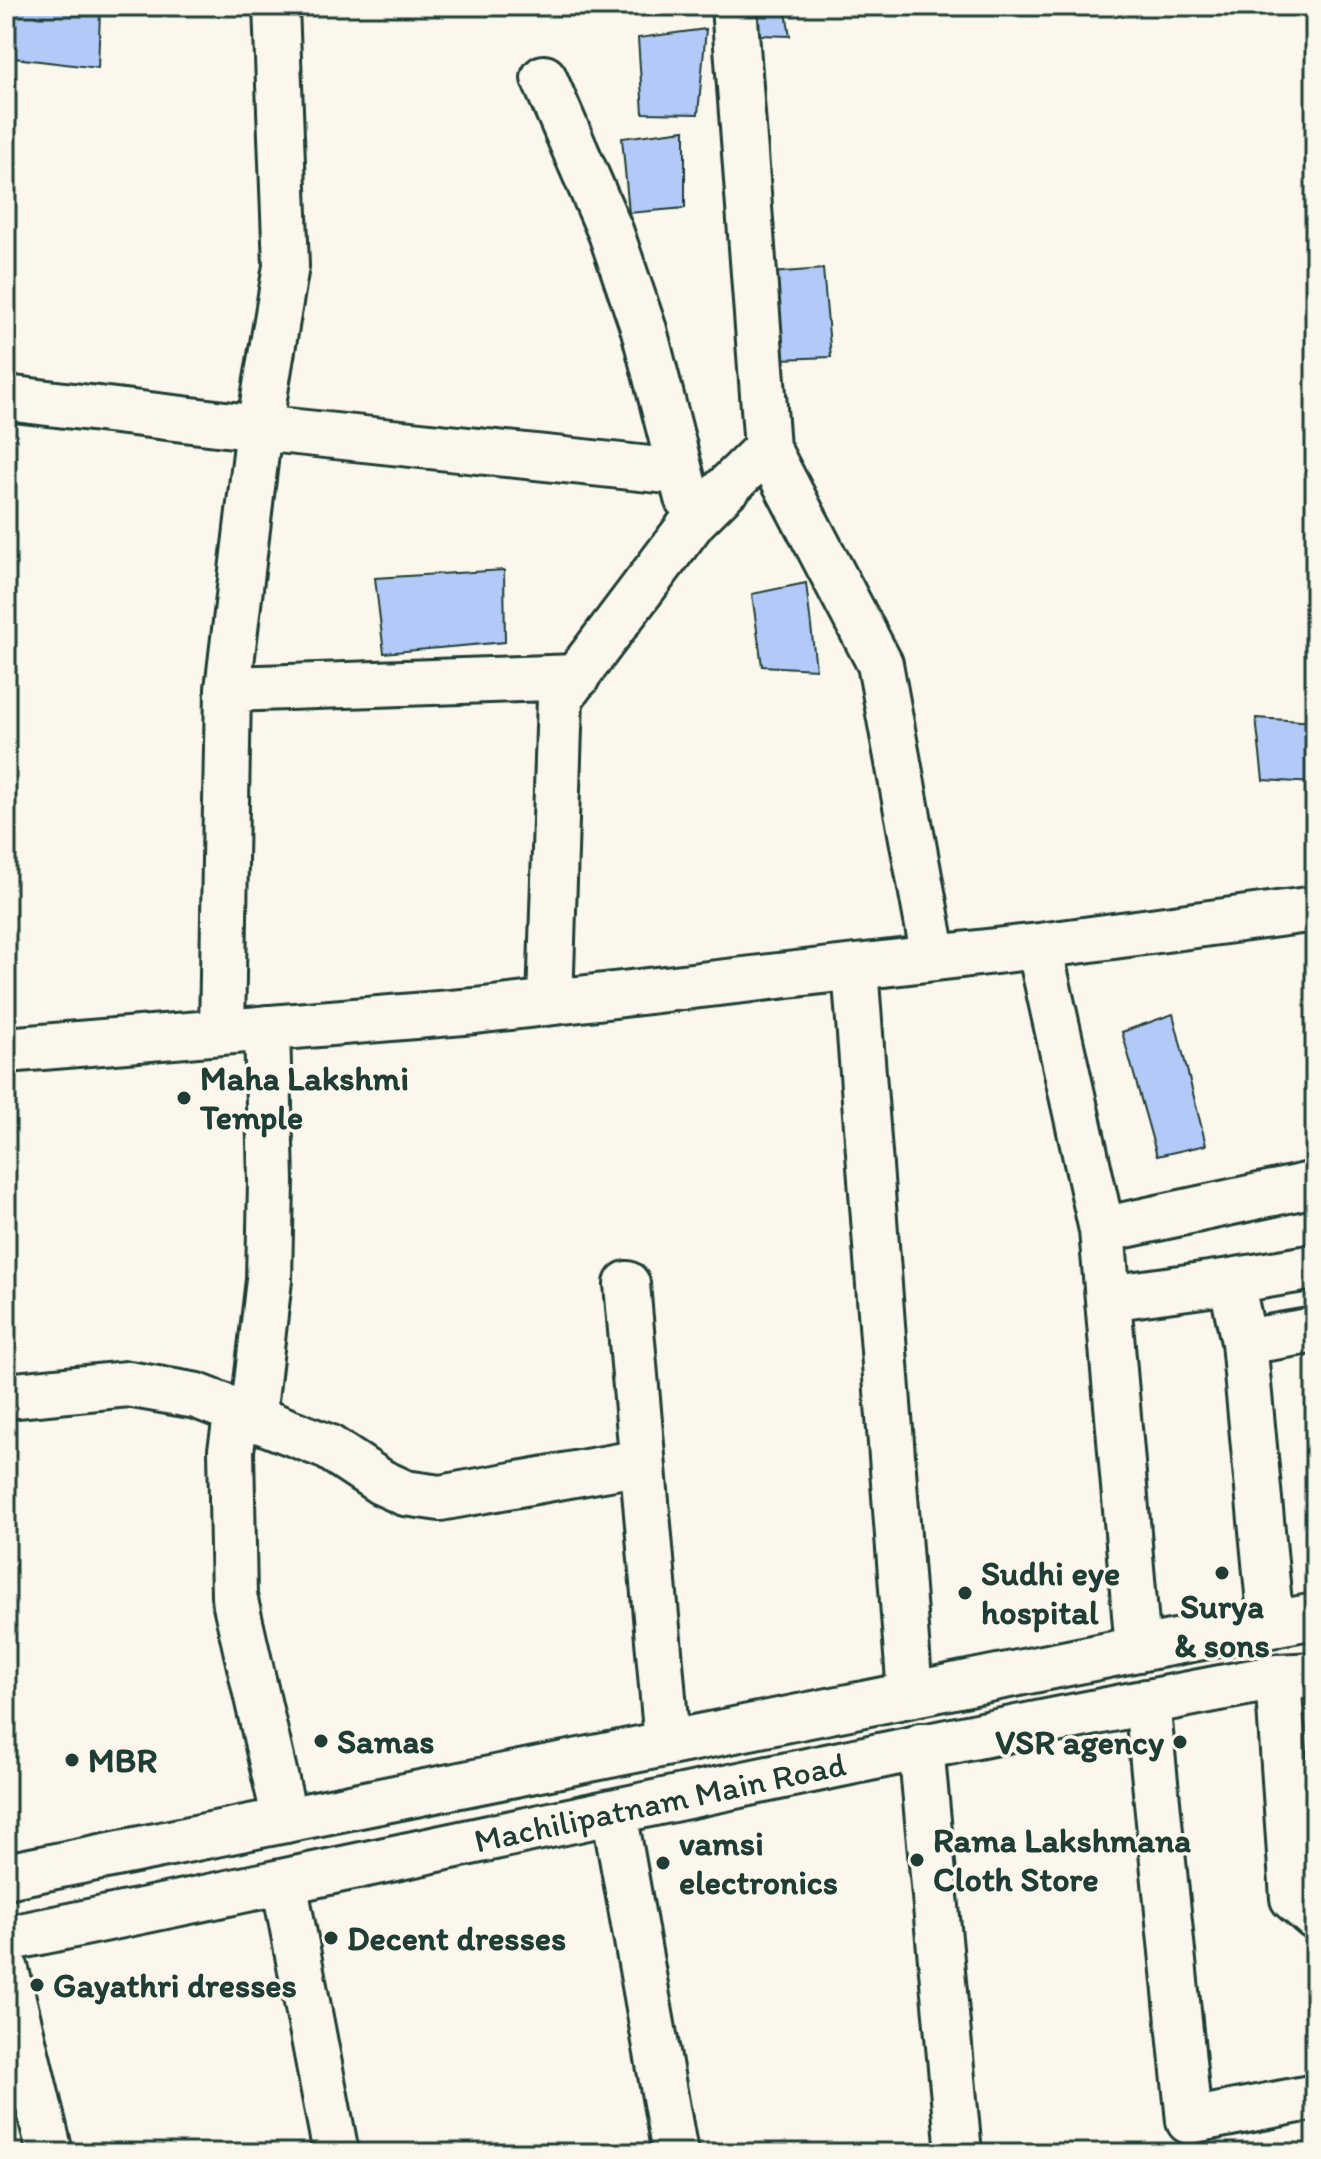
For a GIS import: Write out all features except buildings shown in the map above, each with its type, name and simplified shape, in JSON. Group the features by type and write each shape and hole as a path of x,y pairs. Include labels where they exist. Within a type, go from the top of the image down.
{"street":[{"path":"222,1032 228,689 259,428 286,266 276,6"},
{"path":"734,6 767,448 880,664 934,958"},
{"path":"544,78 611,233 644,330 678,472 694,520"},
{"path":"6,398 678,472"},
{"path":"550,1002 560,698 694,520 767,448"},
{"path":"228,689 577,677"},
{"path":"6,1050 550,1002 1039,946 1315,909"},
{"path":"1039,946 1102,1230 1138,1649"},
{"path":"855,968 910,1694"},
{"path":"267,1028 271,1181 269,1280 245,1414 231,1450 234,1596 285,1820"},
{"path":"1102,1230 1315,1184"},
{"path":"1108,1298 1315,1267"},
{"path":"1231,1281 1244,1342 1271,1625"},
{"path":"627,1284 667,1743"},
{"path":"1244,1342 1315,1330"},
{"path":"6,1396 128,1384 197,1396 328,1447 381,1482 405,1493 440,1498 642,1462"},
{"name":"Machilipatnam Main Road","path":"6,1876 1315,1616"},
{"path":"1296,1676 1293,1898 1315,1917"},
{"name":"Machilipatnam Main Road","path":"6,1939 921,1746 1296,1676"},
{"path":"1147,1702 1189,2121 1315,2097"},
{"path":"921,1746 959,2153"},
{"path":"614,1812 675,2153"},
{"path":"284,1882 336,2153"},
{"path":"6,1970 50,2153"}],"place":[{"name":"Maha Lakshmi Temple","path":"184,1098"},
{"name":"Surya & sons","path":"1222,1573"},
{"name":"Sudhi eye hospital","path":"965,1593"},
{"name":"Samas","path":"321,1741"},
{"name":"VSR agency","path":"1180,1742"},
{"name":"MBR","path":"72,1760"},
{"name":"Rama Lakshmana Cloth Store","path":"917,1860"},
{"name":"vamsi electronics","path":"663,1863"},
{"name":"Decent dresses","path":"331,1938"},
{"name":"Gayathri dresses","path":"37,1985"}]}
